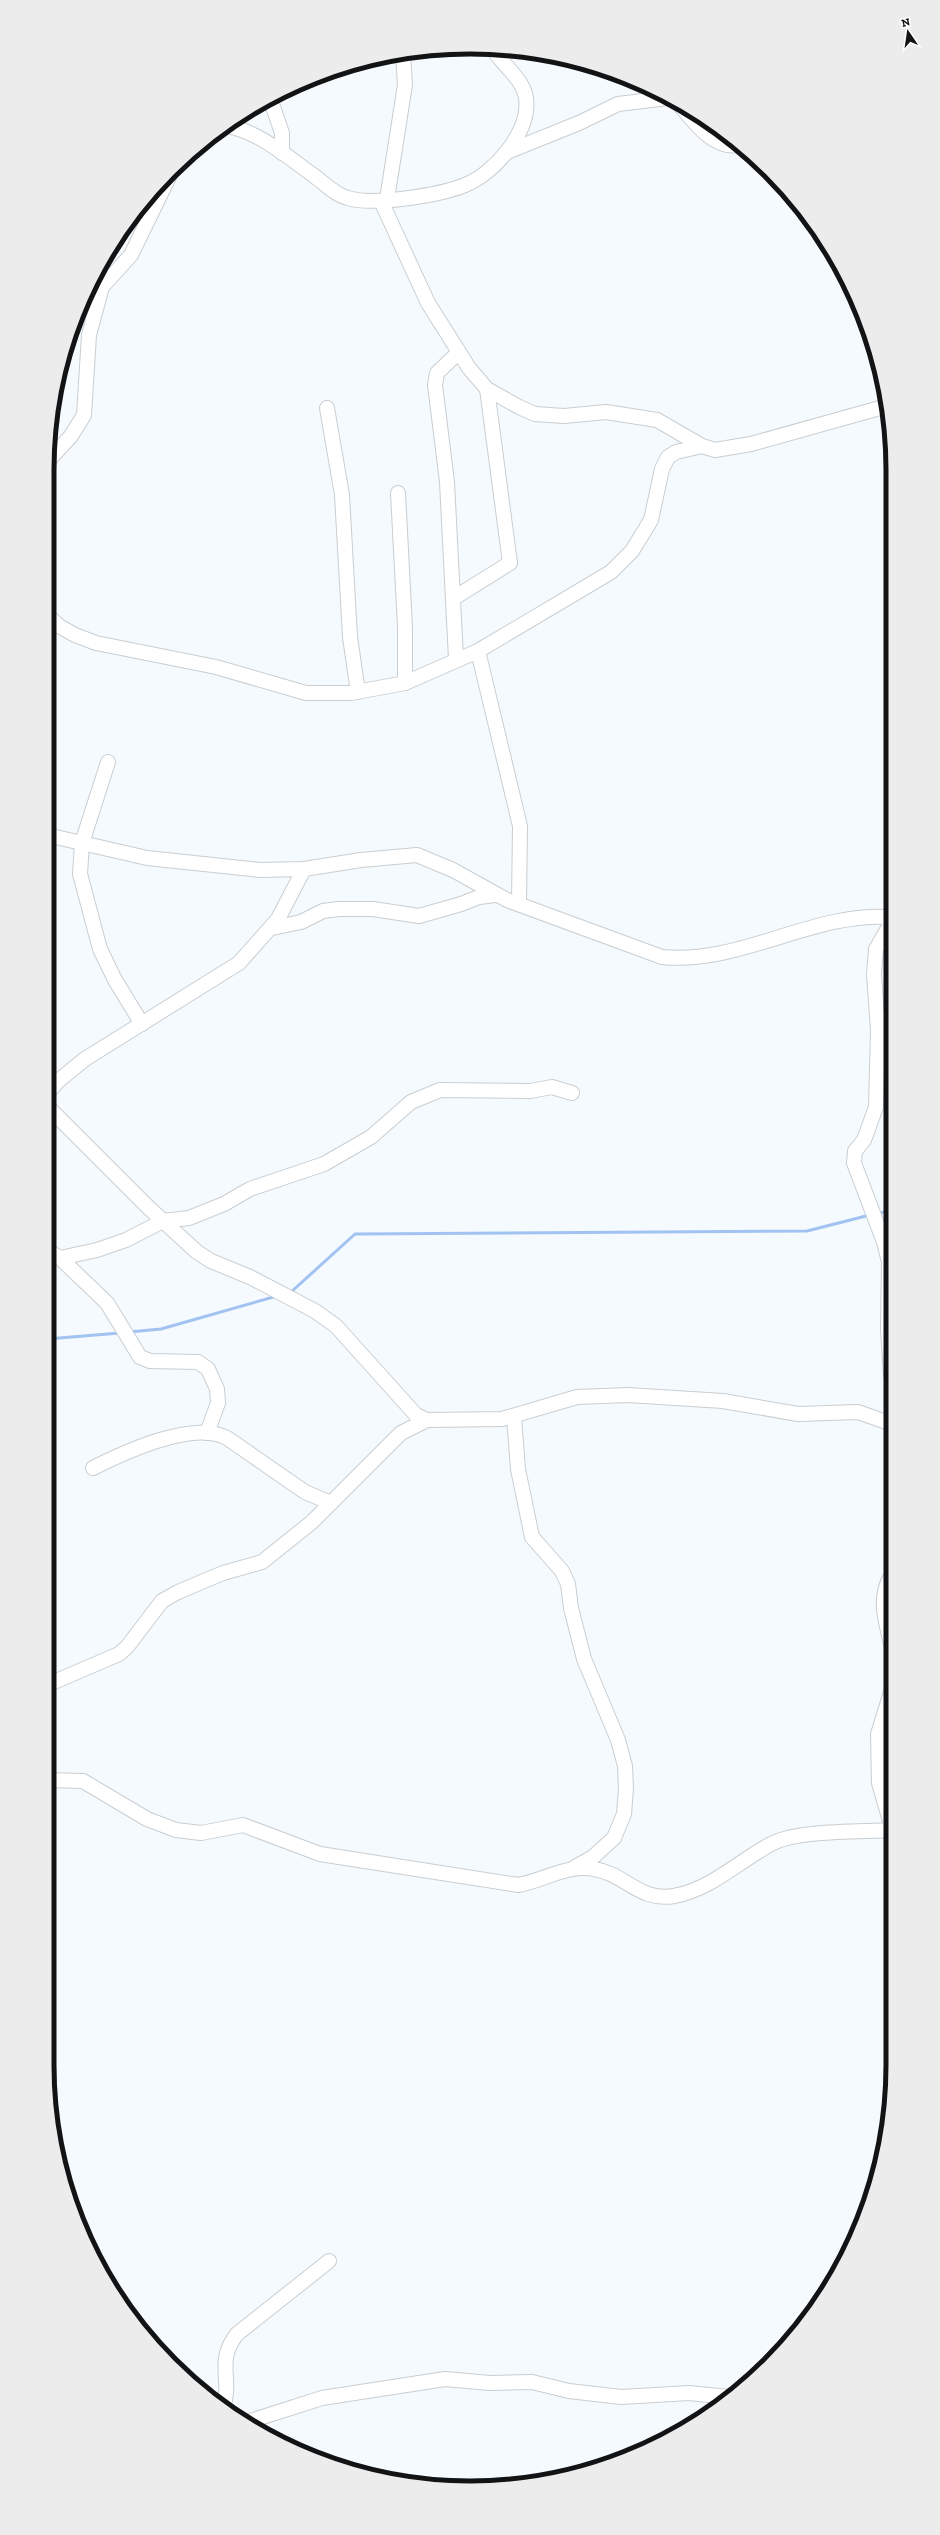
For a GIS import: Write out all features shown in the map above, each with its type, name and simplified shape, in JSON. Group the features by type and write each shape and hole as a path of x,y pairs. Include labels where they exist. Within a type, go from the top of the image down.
{"street":[{"path":"234,128 245,131 282,153 343,196 366,201 384,200 424,195 465,185 484,174 507,152 516,137 525,114 526,99 519,81 498,55"},
{"path":"403,60 404,85 384,200 428,303 458,353 487,389 535,414 564,416 606,412 657,420 702,446 715,450 731,449 881,408"},
{"path":"507,152 579,123 618,104 658,99"},
{"path":"272,104 282,133 282,153"},
{"path":"694,120 715,142 730,146"},
{"path":"98,284 132,255 163,190"},
{"path":"55,454 71,436 84,415 89,335 96,289"},
{"path":"456,659 447,482 435,385 437,373 458,353"},
{"path":"454,598 510,563 487,389"},
{"path":"327,408 342,501 350,637 358,692"},
{"path":"54,621 75,635 115,648 216,667 306,693 358,692 405,683 456,659 478,651 611,572 632,552 651,520 662,469 668,457 676,452 702,446"},
{"path":"398,493 405,627 405,683"},
{"path":"478,651 520,826 519,904"},
{"path":"108,762 82,842 80,874 100,949 115,980 142,1024"},
{"path":"54,836 174,861 260,870 304,869 375,858 417,855 453,870 495,895 662,957 684,959 728,952 826,925 870,916 886,918"},
{"path":"54,1086 85,1059 239,963 272,928 304,869"},
{"path":"272,928 301,922 330,909 373,909 419,916 461,904 479,897 495,895"},
{"path":"886,932 876,949 874,974 878,1030 876,1107 864,1140 855,1151 854,1163 886,1250"},
{"path":"60,1258 97,1250 126,1240 163,1221 189,1218 224,1204 250,1189 324,1164 371,1137 411,1102 440,1090 530,1090 552,1087 572,1093"},
{"path":"54,1113 163,1221 211,1261 267,1286 315,1311 336,1326 416,1415 427,1420 473,1421 514,1416 577,1397 628,1395 723,1401 798,1414 858,1412 886,1422"},
{"path":"54,1254 60,1258 107,1303 140,1357 150,1361 198,1362 208,1369 217,1389 218,1403 208,1433"},
{"path":"54,1780 82,1780 148,1820 176,1830 201,1833 234,1825 243,1825 258,1828 307,1850 331,1857 518,1884 532,1883 574,1867 593,1857 614,1838 624,1814 626,1789 625,1766 618,1740 584,1659 571,1608 568,1584 562,1571 532,1537 530,1531 518,1469 514,1416"},
{"path":"54,1682 119,1654 127,1648 162,1602 178,1592 223,1573 262,1562 312,1522 379,1453 401,1433 427,1420"},
{"path":"93,1468 146,1443 208,1433 219,1434 305,1492 331,1503"},
{"path":"886,1588 883,1601 886,1616"},
{"path":"886,1708 878,1734 879,1783 886,1808"},
{"path":"574,1867 594,1869 612,1875 658,1898 677,1895 708,1883 780,1840 840,1832 886,1829"},
{"path":"225,2400 227,2390 225,2360 228,2346 237,2334 329,2261"},
{"path":"254,2420 322,2398 445,2379 490,2383 532,2382 569,2391 622,2396 689,2393 721,2396"}],"waterway":[{"path":"877,1214 886,1211"},
{"path":"290,1293 355,1234 807,1231 870,1215"},
{"path":"129,1332 161,1329 277,1296"},
{"path":"54,1338 120,1333"}]}
